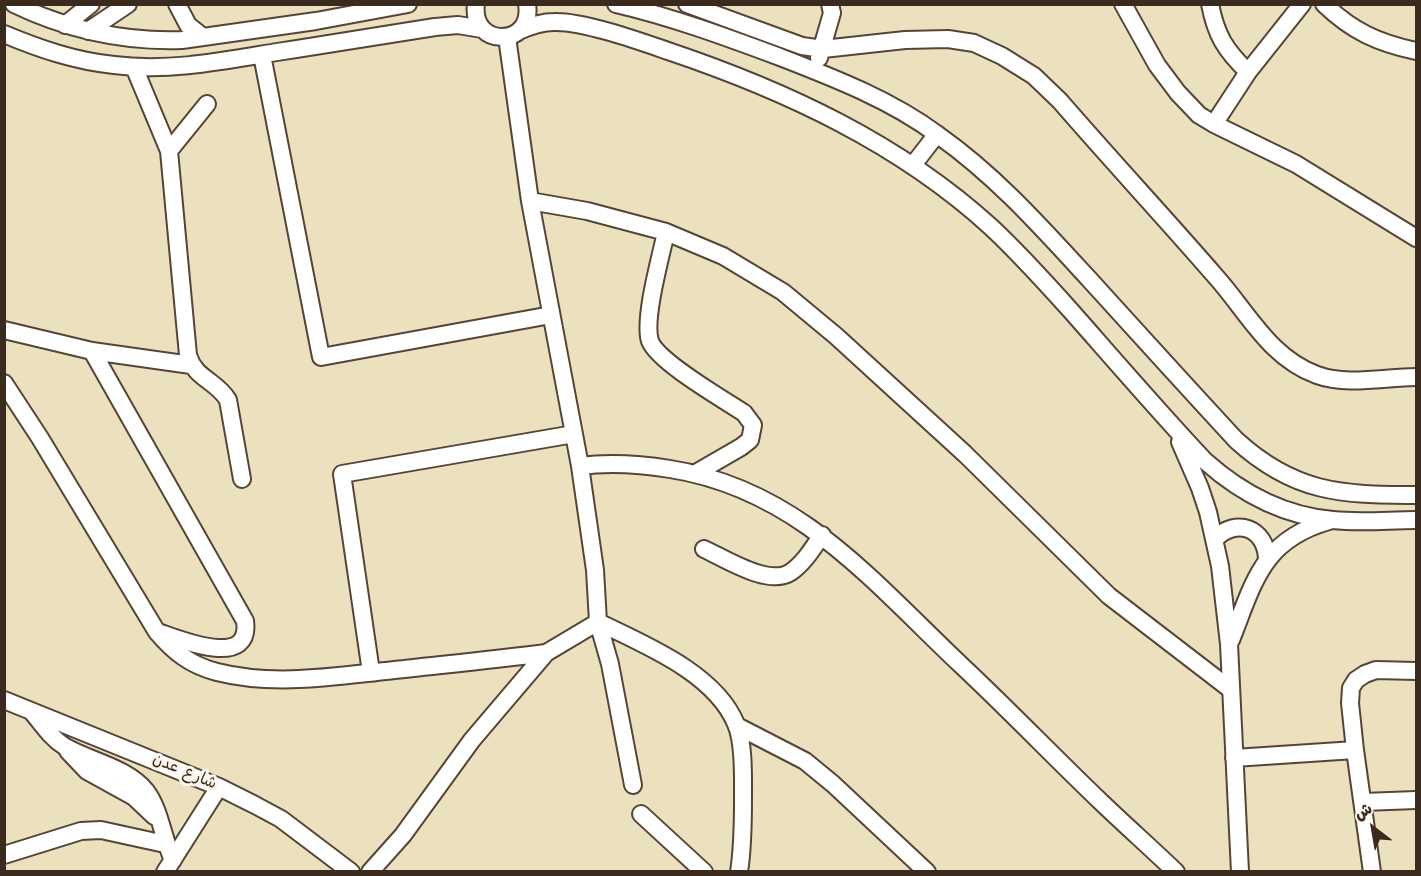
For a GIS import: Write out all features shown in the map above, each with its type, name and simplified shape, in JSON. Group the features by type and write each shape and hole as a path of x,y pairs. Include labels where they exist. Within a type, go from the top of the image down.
{"street":[{"path":"14,4 65,25 137,40 182,40 314,13 408,4"},
{"path":"65,25 91,4"},
{"path":"88,31 128,4"},
{"path":"177,4 188,25 202,37"},
{"path":"476,4 476,17 482,29"},
{"path":"513,34 527,20 527,4"},
{"path":"616,4 696,26 815,70 854,87 937,134 972,161 1020,204 1236,440 1263,462 1294,479 1325,489 1357,494 1416,495"},
{"path":"687,4 784,41 823,49 904,40 948,39 974,43 1002,56 1034,76 1060,101 1219,280 1268,343 1290,362 1319,376 1338,380 1416,377"},
{"path":"815,70 832,13 830,4"},
{"path":"1123,4 1157,65 1178,93 1199,115 1296,164 1416,238"},
{"path":"1209,4 1216,31 1224,47 1248,72"},
{"path":"1214,124 1248,72 1302,4"},
{"path":"1324,4 1360,33 1391,46 1416,51"},
{"path":"4,34 65,56 94,63 134,67 184,67 435,27 458,25 482,29 494,36 513,34 542,23 571,23 685,57 737,76 820,112 913,165 964,203 1016,251 1205,461 1233,484 1281,509 1332,520 1416,520"},
{"path":"513,34 530,201 580,466 595,570 598,622 610,664 633,785"},
{"path":"262,55 321,357 551,315"},
{"path":"134,67 169,151 188,355 196,372 222,390 228,400 242,479"},
{"path":"169,151 207,104"},
{"path":"913,165 937,134"},
{"path":"530,201 587,211 666,232 723,256 783,292 836,336 965,454 1109,596 1230,689"},
{"path":"666,232 651,306 650,341 663,357 744,413 753,425 750,440 696,473"},
{"path":"4,330 92,351 191,365"},
{"path":"92,351 197,533 246,626 245,633 239,642 230,647 212,649 157,632"},
{"path":"4,383 40,438 157,632 174,652 185,659 215,672 246,678 276,680 546,653"},
{"path":"1168,420 1200,488 1215,539 1229,644 1240,872"},
{"path":"371,672 342,474 574,434"},
{"path":"580,466 633,464 696,473 740,487 782,508 822,535 874,580 1102,803 1176,872"},
{"path":"1229,644 1259,570 1267,559 1285,542 1304,530 1332,520"},
{"path":"1215,539 1225,530 1232,528 1251,530 1262,539 1267,559"},
{"path":"704,549 773,578 792,571 804,560 822,535"},
{"path":"370,872 403,835 472,740 546,653 598,622"},
{"path":"598,622 662,654 692,673 718,695 737,726 743,770 740,872"},
{"path":"1372,872 1355,750 1350,703 1351,688 1356,680 1376,670 1416,671"},
{"name":"شارع عدن","path":"4,700 219,787 281,819 351,872"},
{"path":"30,710 63,746 128,776 141,785 148,794 158,819 169,866"},
{"path":"737,726 805,761 833,784 927,872"},
{"path":"1234,758 1355,750"},
{"path":"169,866 219,787"},
{"path":"1363,802 1416,800"},
{"path":"641,814 704,872"},
{"path":"4,855 81,831 101,830 165,844"}]}
